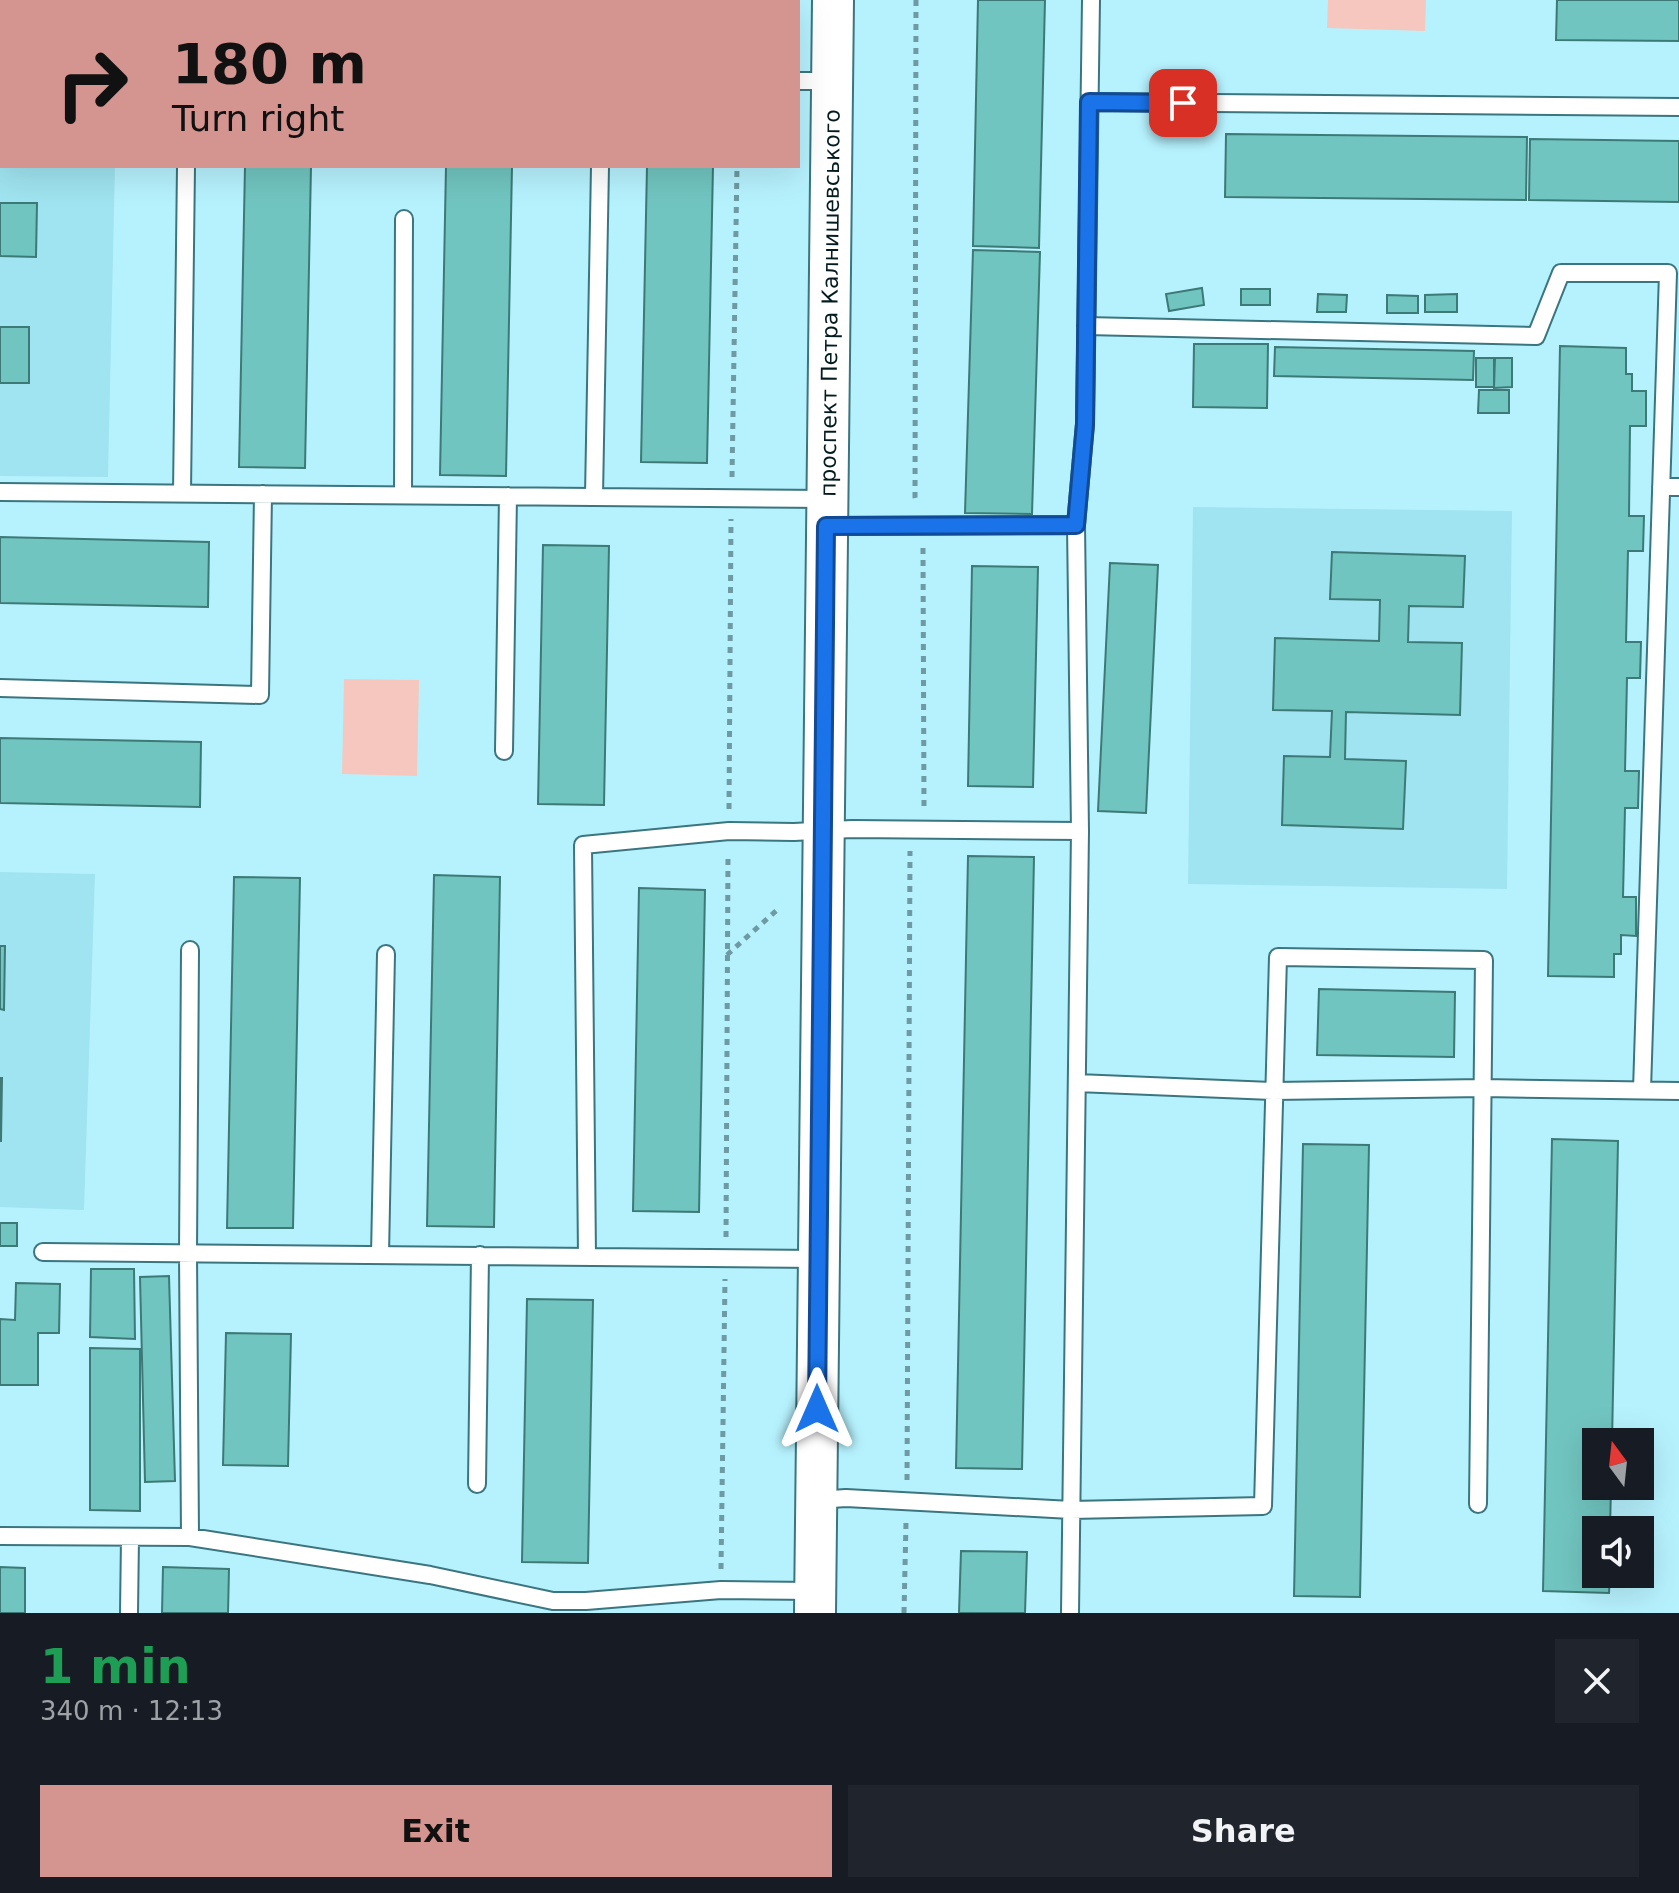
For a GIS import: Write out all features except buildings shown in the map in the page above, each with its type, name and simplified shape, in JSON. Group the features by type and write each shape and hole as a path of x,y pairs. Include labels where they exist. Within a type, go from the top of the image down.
{"street":[{"name":"проспект Петра Калнишевського","path":"815,1602 826,512 815,81 833,0"}],"lane":[{"path":"1070,1613 1080,831 1076,525 1085,424 1091,0"},
{"path":"1089,102 1679,107"},
{"path":"182,493 186,168"},
{"path":"594,496 600,168"},
{"path":"403,495 404,219"},
{"path":"1086,326 1536,336 1561,273 1673,273 1661,487 1642,1090"},
{"path":"1661,487 1679,487"},
{"path":"0,492 731,498 923,526 1076,525"},
{"path":"0,688 260,695 263,494"},
{"path":"504,751 508,496"},
{"path":"587,1257 583,845 729,831 1080,831"},
{"path":"190,950 190,1537"},
{"path":"380,1255 386,954"},
{"path":"817,1500 846,1498 1071,1510 1263,1506 1278,957 1484,960 1478,1504"},
{"path":"1077,1083 1274,1091 1483,1088 1679,1091"},
{"path":"43,1252 818,1259"},
{"path":"477,1484 480,1255"},
{"path":"0,1536 190,1537 430,1575 587,1607 721,1590 815,1602"},
{"path":"129,1613 130,1537"}],"path":[{"path":"916,0 915,497 923,526 924,829"},
{"path":"721,1590 737,168"},
{"path":"904,1613 910,851"},
{"path":"727,955 778,909"}],"shaded area":[{"path":"1328,0 1426,0 1425,31 1327,28"},
{"path":"0,168 115,168 108,477 0,476"},
{"path":"1193,507 1512,511 1507,889 1188,884"},
{"path":"344,679 419,680 417,776 342,774"},
{"path":"0,872 95,874 84,1210 0,1207"}],"route":[{"path":"817,1409 826,526 1076,525 1085,424 1089,102 1183,103"}]}
